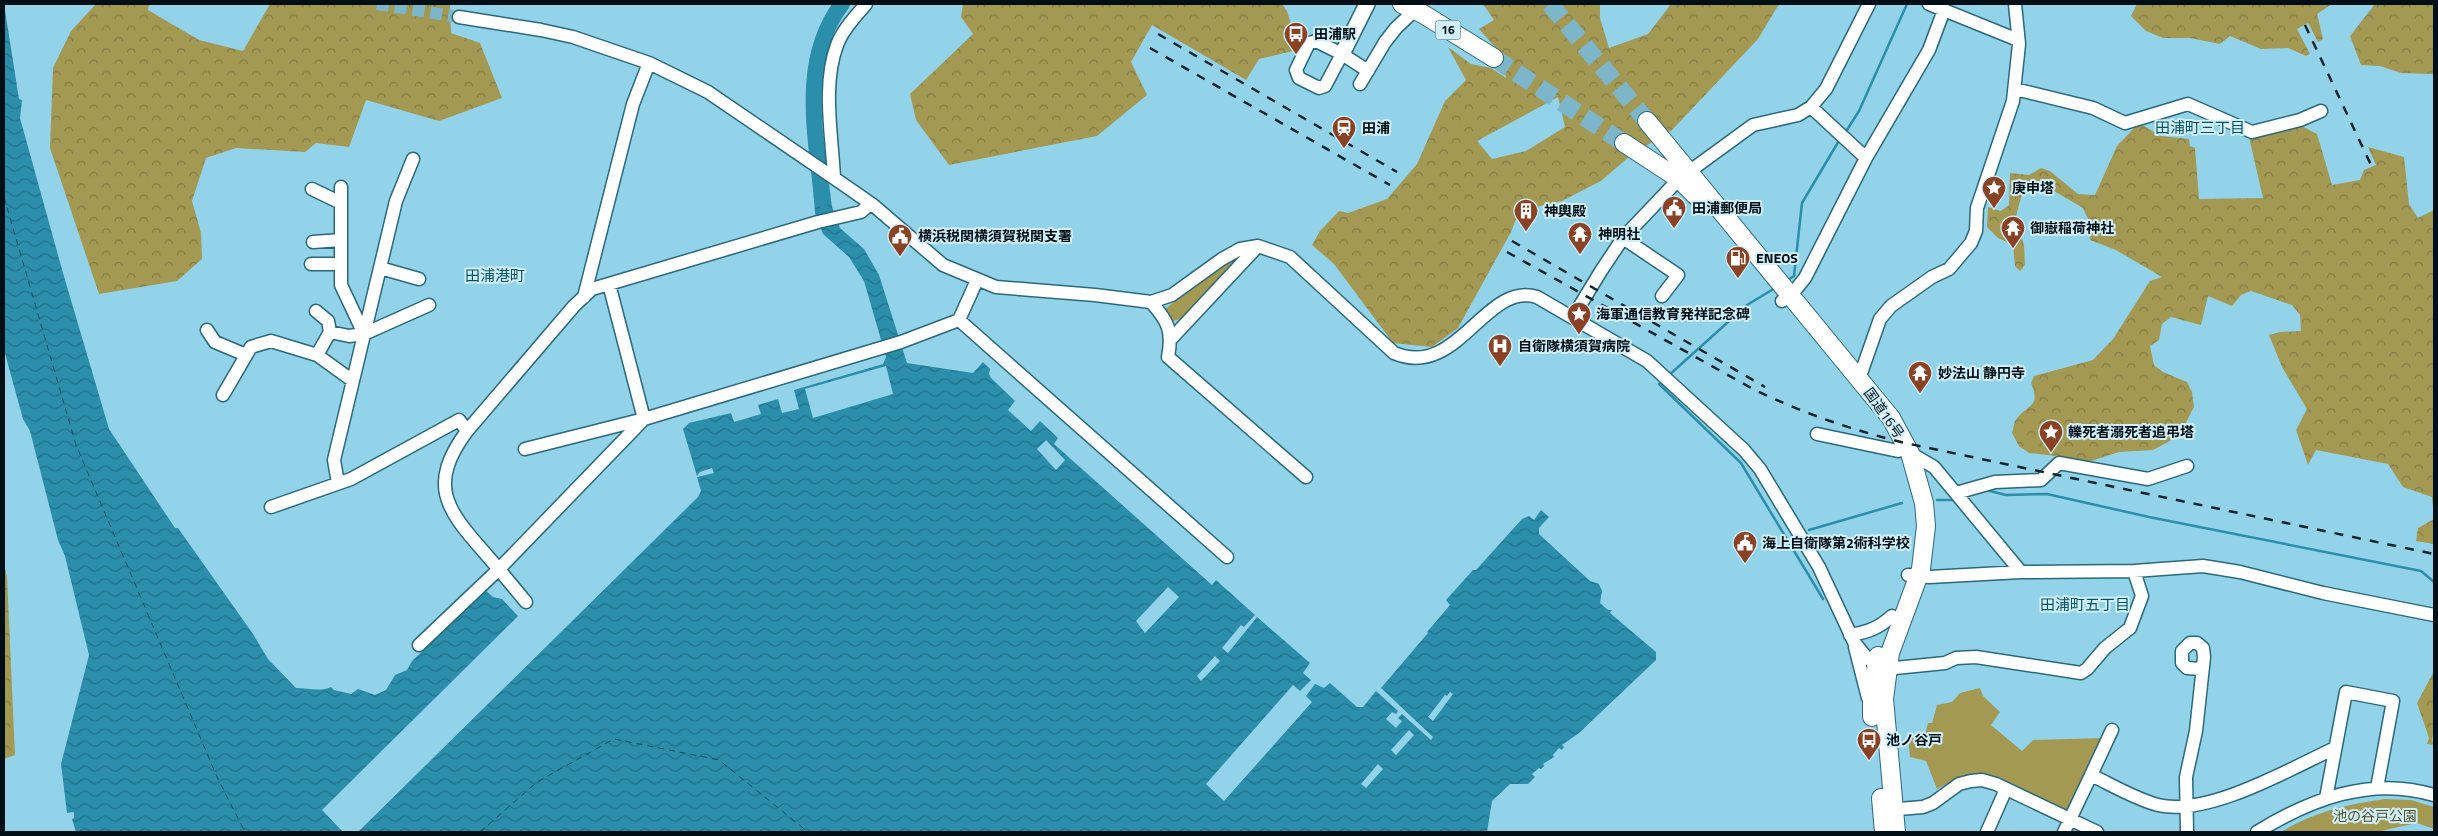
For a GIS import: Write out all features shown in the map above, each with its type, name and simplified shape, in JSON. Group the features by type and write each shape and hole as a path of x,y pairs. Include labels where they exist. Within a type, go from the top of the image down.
{"highway":[{"name":"16","path":"1409,7 1494,58"},
{"name":"国道16号","path":"1647,121 1695,194 1859,379 1891,418 1924,503 1925,547 1872,696 1872,718 1888,810 1896,832"},
{"name":"国道16号","path":"1624,143 1684,175"},
{"name":"国道16号","path":"1781,292 1904,452"},
{"name":"国道16号","path":"1884,832 1888,810 1884,699 1879,650 1892,616 1914,575"}],"main road":[{"path":"1342,54 1367,4"}],"street":[{"path":"832,176 831,66 844,31 866,4"},
{"path":"1573,317 1600,271 1623,238 1684,175 1753,125 1798,115 1812,106 1826,89 1869,4"},
{"path":"1929,4 2018,40"},
{"path":"1859,379 1880,319 1891,306 1932,277 1949,269 1971,243 1976,231 1977,208 2014,101 2018,40 2015,4"},
{"path":"1360,84 1409,7"},
{"path":"1781,292 1805,278 1866,158 1929,50 1944,10"},
{"path":"459,17 573,37 649,63 708,92 832,176 870,204 943,265 996,287 1095,295 1136,302 1151,302 1172,295 1222,259 1240,249 1258,246 1290,257 1394,353 1407,358 1425,358 1442,351 1509,298 1519,294 1537,297 1647,361 1744,450 1760,469 1818,567 1852,638 1867,658 1882,666 1934,665 1956,658 1976,657 2081,673 2087,670 2105,648 2130,628 2142,596 2134,571"},
{"path":"1342,54 1368,71"},
{"path":"584,297 633,104 649,63"},
{"path":"2015,89 2093,108 2125,123 2188,104 2252,132 2300,120 2321,111"},
{"path":"1812,106 1866,158"},
{"path":"338,483 334,460 396,201 413,159"},
{"path":"341,187 341,286 364,334"},
{"path":"312,189 341,203"},
{"path":"526,602 458,523 447,503 445,479 449,462 455,447 466,431 592,289 861,212 870,204"},
{"path":"1623,238 1678,275 1662,296"},
{"path":"313,242 341,240"},
{"path":"1258,246 1172,338 1168,357 1306,476"},
{"path":"311,264 341,264"},
{"path":"380,268 419,279"},
{"path":"525,449 644,419 901,342 959,320 976,280"},
{"path":"609,284 644,419"},
{"path":"1151,302 1163,316 1172,338"},
{"path":"330,332 349,336 364,334 429,304"},
{"path":"316,311 328,321 330,332 317,355"},
{"path":"959,320 1227,557"},
{"path":"207,330 215,342 246,355"},
{"path":"223,395 251,347 271,341 317,355 353,380"},
{"path":"420,645 499,569 644,419"},
{"path":"271,507 351,479 459,420 466,431"},
{"path":"1817,434 1904,452 1934,467 2021,572"},
{"path":"1956,493 1995,482 2041,480 2058,463 2148,479 2187,466"},
{"path":"1914,575 1929,577 2021,572 2134,571 2203,566 2240,572 2323,592 2434,615"},
{"path":"1852,638 1882,625 1892,616"},
{"path":"1852,638 1872,718"},
{"path":"2187,832 2186,777 2196,731 2201,669"},
{"path":"2326,798 2346,692 2393,701 2377,788"},
{"path":"2064,832 2112,730"},
{"path":"2091,775 2158,805 2186,806 2219,799 2258,784 2335,748"},
{"path":"1888,810 1923,807 1933,803 1959,784 1982,780 2006,789 2097,832"},
{"path":"2257,832 2300,808 2326,798 2377,788 2403,788 2434,795"},
{"path":"1987,832 2006,789"}],"green space":[{"path":"96,4 149,4 148,10 199,40 243,51 270,4 450,4 451,33 480,43 502,98 439,121 366,100 349,147 316,143 305,152 236,148 206,158 192,201 201,233 202,259 177,281 99,294 50,148 53,68 71,31"},
{"path":"963,4 1282,4 1287,11 1297,44 1293,51 1259,59 1246,80 1152,25 1131,62 1147,95 1097,136 949,165 916,120 910,94 973,34 961,17"},
{"path":"1483,4 1600,4 1600,18 1609,48 1648,34 1671,4 1779,4 1758,39 1672,130 1630,156 1601,181 1562,201 1519,211 1511,232 1458,328 1432,347 1393,343 1334,264 1312,245 1320,231 1339,211 1348,213 1387,199 1417,164 1445,101 1466,80 1448,47 1471,64 1491,68 1506,78 1502,55 1479,29 1494,20","holes":["1558,97 1565,127 1526,151 1492,159 1477,141"]},
{"path":"2137,4 2332,4 2317,14 2323,39 2318,42 2308,23 2297,29 2310,54 2306,56 2288,48 2261,49 2230,36 2220,44 2190,38 2163,38 2146,31 2131,16"},
{"path":"2375,4 2434,4 2434,74 2401,73 2380,66 2361,65 2350,36"},
{"path":"2139,123 2161,136 2189,139 2190,146 2195,148 2199,199 2263,198 2249,137 2298,124 2317,134 2332,185 2360,180 2364,170 2376,165 2368,147 2404,157 2409,204 2418,218 2434,210 2434,519 2432,497 2403,487 2388,464 2316,450 2308,465 2296,430 2307,409 2282,367 2269,335 2280,332 2301,331 2300,315 2292,305 2251,291 2241,295 2232,306 2208,296 2201,325 2171,317 2162,324 2159,340 2150,346 2154,365 2163,372 2187,382 2192,392 2194,407 2179,436 2153,450 2119,452 2088,462 2029,453 2019,446 2012,433 2015,421 2034,402 2035,397 2031,383 2034,376 2093,360 2113,339 2150,281 2162,277 2116,250 2090,240 2089,221 2083,208 2042,184 2032,184 2023,190 2015,220 2024,245 2025,265 2020,271 2015,266 2013,245 1998,238 1987,227 1988,207 2001,211 2009,205 2010,173 2029,175 2041,168 2050,171 2078,194 2095,195 2117,146"},
{"path":"1230,259 1233,260 1233,265 1184,318 1173,321 1165,309"},
{"path":"2434,519 2434,544 2416,541 2418,528"},
{"path":"4,564 7,577 15,755 4,759"},
{"path":"2433,673 2434,728 2432,740 2434,745 2427,744 2429,738 2417,703"},
{"path":"1980,688 1983,696 2000,712 1991,725 2022,751 2033,740 2104,738 2069,816 1982,775 1960,777 1937,789 1926,761 1910,757 1908,735 1924,738 1928,723 1932,723 1937,705 1952,702 1960,693"},
{"name":"池の谷戸公園","path":"2385,799 2411,800 2434,807 2434,829 2417,823 2376,832 2281,832 2318,814 2357,803"}],"water":[{"path":"4,4 19,99 22,100 20,118 109,429 175,528 178,528 253,634 268,659 296,688 318,690 331,687 334,690 351,694 358,689 375,695 386,690 395,675 407,670 412,661 486,591 493,597 502,599 518,616 322,810 343,832 76,832 72,819 74,818 74,812 67,813 61,764 89,655 65,556 58,540 30,431 23,419 4,350"},
{"path":"812,173 829,184 832,207 840,228 864,249 879,275 907,363 973,373 983,362 990,369 989,374 991,378 1015,401 1008,410 1031,431 1040,421 1058,438 1054,444 1212,585 1216,580 1255,615 1244,627 1241,625 1222,648 1228,653 1257,617 1310,663 1303,673 1311,680 1300,691 1293,685 1206,784 1224,801 1312,702 1306,696 1315,684 1324,688 1330,683 1357,707 1363,707 1376,691 1398,711 1396,714 1392,712 1386,719 1396,728 1402,721 1398,718 1402,714 1431,740 1433,737 1381,688 1450,605 1446,600 1522,519 1529,516 1534,520 1541,510 1549,517 1539,528 1539,534 1590,581 1599,584 1602,591 1600,603 1608,610 1612,610 1610,613 1656,652 1656,660 1579,733 1562,745 1564,747 1562,750 1559,748 1553,755 1554,757 1543,764 1544,766 1541,769 1539,768 1532,774 1535,777 1528,784 1510,784 1492,801 1487,832 358,832 698,497 701,491 697,477 714,473 712,468 700,472 697,476 683,429 689,423 731,413 734,422 761,414 758,405 778,399 782,413 799,409 794,390 883,364 886,357 864,281 849,257 823,234 815,213","holes":["886,366 893,394 813,418 805,389","1046,440 1065,460 1056,470 1037,449","1168,587 1179,597 1145,633 1136,621","1215,656 1220,661 1201,681 1197,676","1450,692 1453,694 1433,721 1428,717 1445,695 1447,696","1409,730 1414,735 1396,755 1391,750","1378,764 1383,769 1366,788 1361,784"]}],"waterway":[{"path":"822,199 814,124 815,73 820,49 829,26 842,4"},
{"path":"1845,133 1859,111 1907,4"},
{"path":"1786,281 1794,276 1802,203 1840,139"},
{"path":"1668,376 1747,305 1775,288"},
{"path":"1662,382 1659,384 1741,463 1823,599"},
{"path":"1986,490 2006,495 2047,494 2149,517 2421,571 2434,582"},
{"path":"1937,500 1957,500"},
{"path":"1809,530 1902,503"}],"ferry route":[{"path":"4,197 76,445 217,777 245,832"},
{"path":"480,832 537,782 614,739 719,760 808,832"}],"tunnel":[{"path":"377,4 459,17"},
{"path":"1550,4 1647,121"},
{"path":"1494,58 1624,143"}],"railway":[{"path":"2305,25 2372,167"},
{"path":"1158,34 1397,172"},
{"path":"1150,48 1390,185"},
{"path":"1512,241 1765,387"},
{"path":"1507,252 1753,389 1790,406 1847,427 1905,443 2434,554"}],"place":[{"name":"田浦駅","path":"1296,55"},
{"name":"田浦","path":"1344,149"},
{"name":"庚申塔","path":"1994,209"},
{"name":"田浦郵便局","path":"1674,229"},
{"name":"神輿殿","path":"1526,232"},
{"name":"御嶽稲荷神社","path":"2013,249"},
{"name":"神明社","path":"1580,255"},
{"name":"横浜税関横須賀税関支署","path":"900,257"},
{"name":"ENEOS","path":"1738,279"},
{"name":"海軍通信教育発祥記念碑","path":"1579,335"},
{"name":"自衛隊横須賀病院","path":"1500,367"},
{"name":"妙法山 静円寺","path":"1920,394"},
{"name":"轢死者溺死者追弔塔","path":"2051,453"},
{"name":"海上自衛隊第2術科学校","path":"1745,564"},
{"name":"池ノ谷戸","path":"1869,761"}],"district":[{"name":"田浦町三丁目","path":"2200,128"},
{"name":"田浦港町","path":"495,276"},
{"name":"田浦町五丁目","path":"2085,605"}]}
